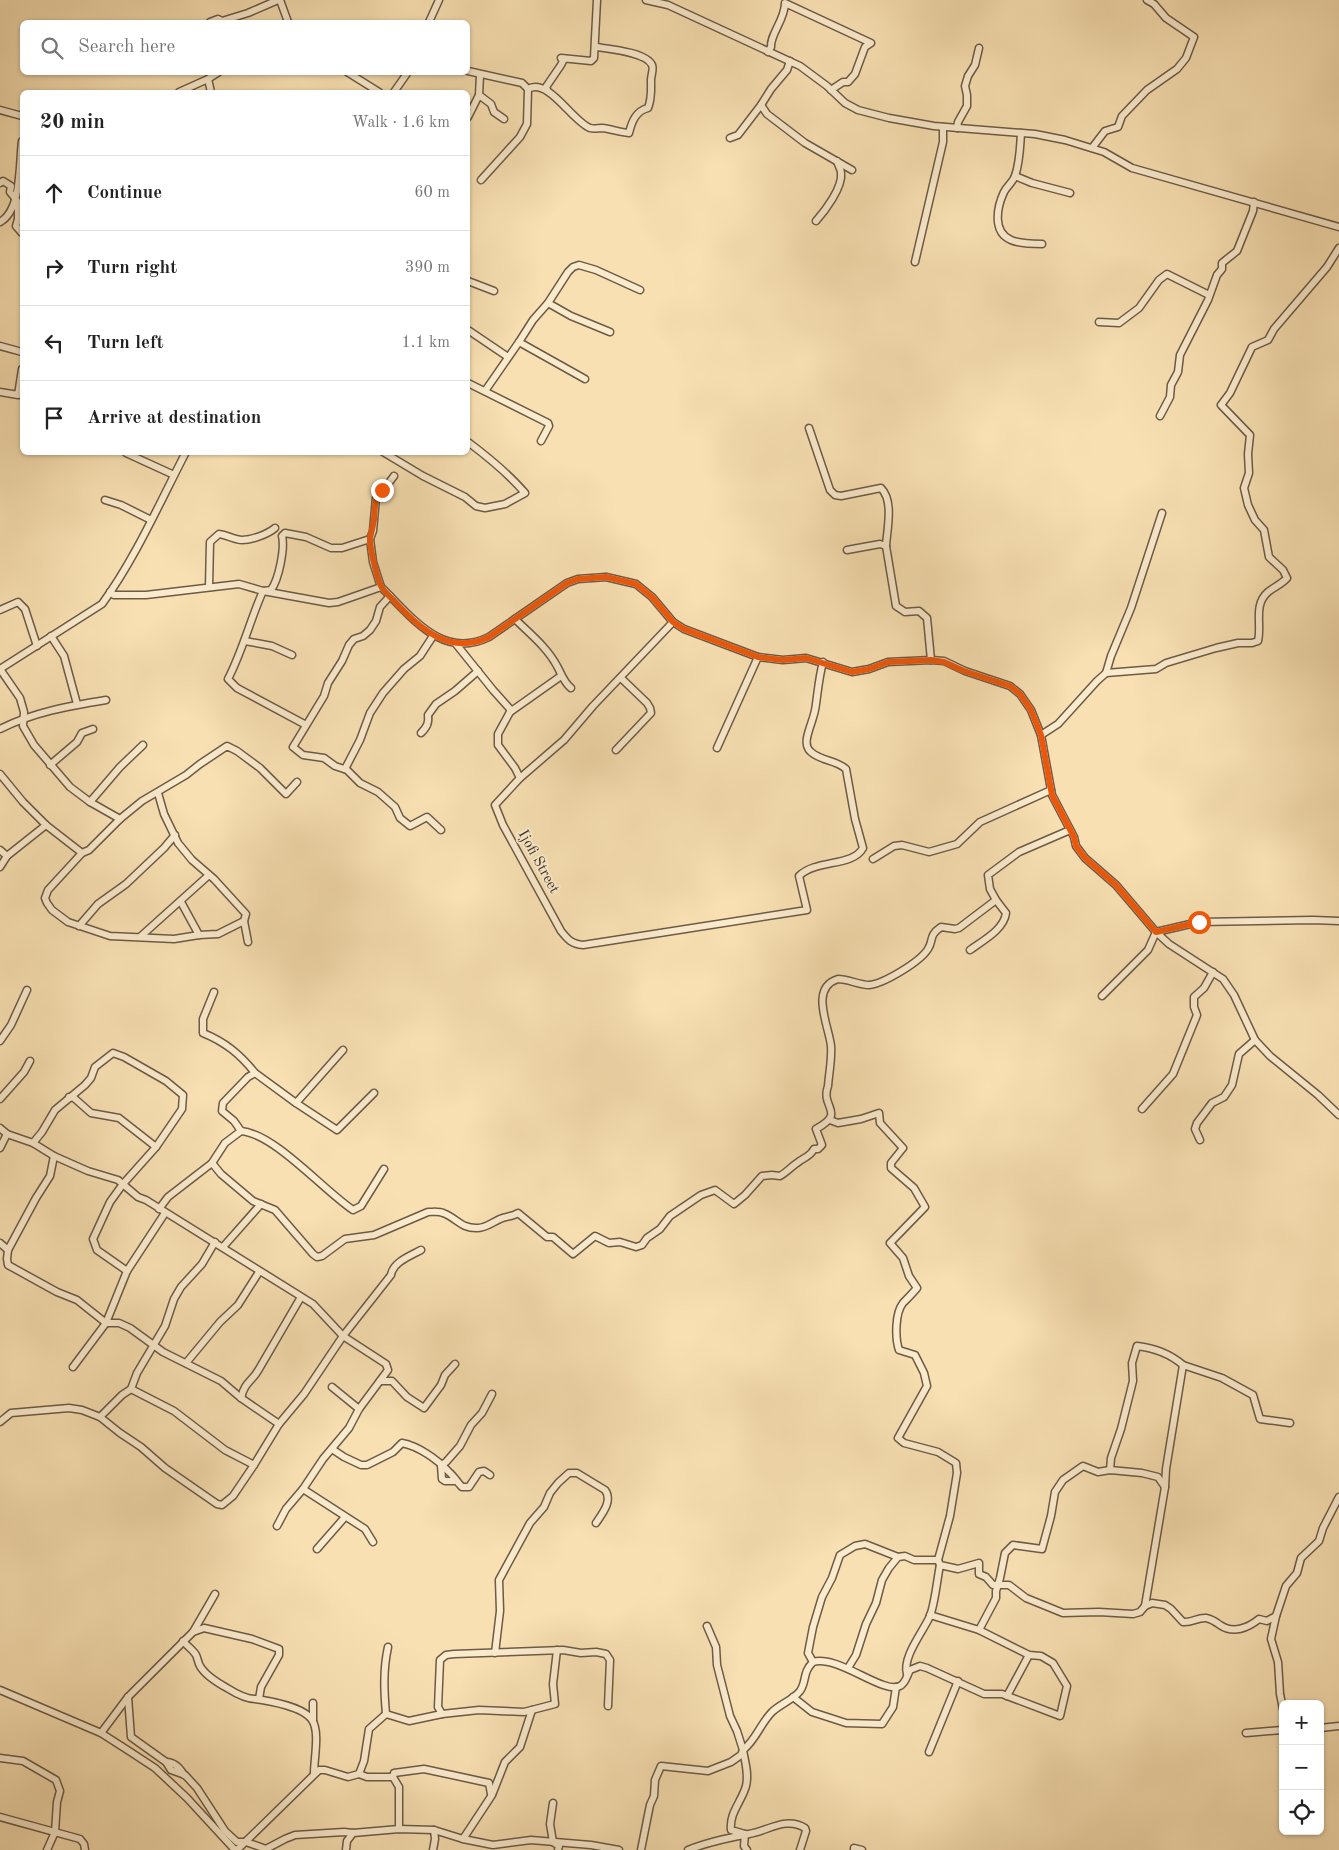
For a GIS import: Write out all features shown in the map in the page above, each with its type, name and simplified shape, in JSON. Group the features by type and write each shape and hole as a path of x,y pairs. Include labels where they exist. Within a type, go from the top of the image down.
{"street":[{"path":"229,20 279,0 287,20"},
{"path":"547,90 546,87 563,61 561,58 591,61 594,58 597,0"},
{"path":"646,0 669,3 800,66 831,90 845,104 858,110 889,118 943,127 1021,133 1065,140 1104,152 1132,168 1339,227"},
{"path":"1092,148 1106,131 1118,127 1122,116 1147,90 1177,69 1186,58 1194,37 1166,18 1148,0"},
{"path":"430,20 436,1"},
{"path":"768,52 771,47 770,41 785,12 785,2 871,43 864,47 855,74 848,82 843,82 831,90"},
{"path":"528,89 538,87 547,90 573,117 591,129 602,128 616,132 629,132 637,114 641,110 648,108 651,101 653,67 651,62 638,55 596,47"},
{"path":"957,128 958,122 967,106 967,95 964,86 975,65 979,48"},
{"path":"730,138 738,135 787,70 790,61"},
{"path":"470,72 522,83 528,89 527,124 520,137 481,180"},
{"path":"183,90 214,75"},
{"path":"352,75 376,90"},
{"path":"395,90 406,75"},
{"path":"470,113 479,95 480,75"},
{"path":"208,79 211,90"},
{"path":"479,95 491,104 494,112 504,119"},
{"path":"761,105 767,114 805,144 852,170"},
{"path":"0,110 20,115"},
{"path":"915,262 943,142 943,127"},
{"path":"1021,133 1019,159 1015,176 1004,193 998,210 997,221 1001,233 1011,240 1042,244"},
{"path":"816,221 826,210 839,185 841,174 837,161"},
{"path":"0,222 14,204 20,172"},
{"path":"1015,176 1032,183 1070,193"},
{"path":"0,183 3,181 10,186 10,192 18,202 19,209 16,226 20,231"},
{"path":"1160,416 1170,398 1171,385 1178,372 1180,355 1210,295 1217,275 1222,269 1222,263 1237,251 1253,211 1254,202"},
{"path":"1106,673 1156,669 1166,663 1216,648 1258,641 1261,630 1258,610 1261,602 1267,593 1287,578 1284,570 1269,557 1264,530 1255,520 1248,505 1244,488 1249,472 1250,435 1221,405 1230,394 1252,348 1268,340 1274,329 1322,273 1339,248"},
{"path":"485,391 568,272 579,265 596,270 640,290"},
{"path":"1099,322 1119,323 1139,308 1159,280 1167,274 1210,295"},
{"path":"470,282 494,291"},
{"path":"548,303 571,316 610,332"},
{"path":"470,331 508,357"},
{"path":"520,342 536,353 585,379"},
{"path":"0,346 20,351"},
{"path":"0,392 18,395 20,382"},
{"path":"470,385 548,423 549,426 541,441"},
{"path":"809,428 830,490 835,495 841,496 881,488 887,497 886,546 896,606 905,612 919,611 927,618 931,660"},
{"path":"388,455 423,476 465,496 476,506 485,508 505,504 525,493 492,460 470,444"},
{"path":"130,455 174,475"},
{"path":"120,818 90,802 70,787 50,765 34,745 23,726 24,712 20,698 0,669 102,604 151,520 184,455"},
{"path":"394,476 378,492 373,531 370,539 373,562 381,587 402,610 433,636 456,644 478,643 489,637 567,583 578,579 606,577 636,584 644,589 673,622 696,635 758,657 783,660 806,658 852,672 869,669 888,662 931,660 944,662 964,671 1010,686 1020,694 1031,710 1041,735 1052,795 1076,846 1085,858 1116,885 1156,932 1169,944 1223,979 1234,995 1255,1040 1270,1056 1337,1112"},
{"path":"105,500 121,505 151,520"},
{"path":"1041,735 1058,724 1106,673 1131,608 1162,513"},
{"path":"209,587 208,560 210,542 219,534 244,540 254,539 275,528"},
{"path":"263,591 271,590 275,584 284,553 282,536 285,533 306,537 331,548 342,548 370,539"},
{"path":"847,550 880,544 886,546"},
{"path":"110,592 114,595 146,595 239,584 263,591 338,602 381,587"},
{"path":"263,591 252,615 245,641 229,681 237,688 306,724"},
{"path":"390,596 380,607 376,621 370,630 363,636 354,639 349,645 342,661 328,683 324,696 294,747 303,756 324,758 345,769 360,783 378,792 395,807 400,818 410,826 427,817 441,830"},
{"path":"0,610 18,602 22,604 37,646"},
{"path":"515,619 546,648 558,667 561,676 571,688"},
{"name":"Ijofi Street","path":"673,622 593,706 564,740 520,778 495,806 503,825 561,931 574,944 583,945 807,910 800,876 813,867 850,858 860,853 863,848 855,819 846,769 842,765 818,757 810,752 807,746 806,739 816,704 818,679 823,662"},
{"path":"51,636 64,656 77,704"},
{"path":"345,769 360,740 370,713 392,682 420,656 433,636"},
{"path":"245,641 272,646 292,656"},
{"path":"456,644 510,708 510,712"},
{"path":"717,748 758,657"},
{"path":"421,733 426,728 428,715 436,704 455,692 478,671"},
{"path":"520,778 498,745 498,734 510,712 561,676"},
{"path":"616,750 651,713 647,703 621,678"},
{"path":"0,729 23,718 62,707 106,700"},
{"path":"50,765 77,742 82,733 93,729"},
{"path":"90,802 120,767 143,745"},
{"path":"244,921 218,934 199,934 174,939 110,936 68,922 52,910 45,898 48,890 82,852 89,850 120,818 142,801 158,793 227,746 260,768 286,794 297,782"},
{"path":"0,774 23,802 46,825 82,852"},
{"path":"873,859 894,846 902,844 929,852 957,844 980,822 1051,790"},
{"path":"158,793 164,814 178,843 192,860 246,914 244,921 248,942"},
{"path":"0,867 7,856 46,825"},
{"path":"970,950 1005,921 1006,913 990,889 988,875 1019,852 1070,830"},
{"path":"79,926 98,904 126,884 175,835"},
{"path":"0,850 7,856"},
{"path":"140,937 209,875"},
{"path":"212,1163 221,1174 253,1201 275,1210 313,1254 317,1256 322,1256 345,1239 374,1235 428,1212 437,1211 444,1213 468,1228 480,1228 500,1218 515,1216 518,1213 538,1231 547,1237 553,1237 573,1254 595,1236 609,1243 620,1242 636,1247 642,1245 647,1238 660,1229 670,1216 701,1196 715,1190 734,1204 762,1176 780,1176 812,1154 814,1149 818,1149 822,1145 816,1129 830,1120 832,1115 826,1091 831,1047 822,1004 823,993 829,984 838,979 868,985 891,977 912,963 928,949 930,937 941,927 959,928 996,900"},
{"path":"181,902 199,934"},
{"path":"1156,932 1199,922 1339,921"},
{"path":"1102,996 1148,950 1156,932"},
{"path":"1142,1108 1173,1074 1197,1014 1194,1007 1194,997 1204,988 1213,972"},
{"path":"0,1041 27,990"},
{"path":"214,992 203,1019 203,1033 224,1042 245,1059 255,1072 296,1103 337,1130 374,1093"},
{"path":"1200,1140 1195,1129 1197,1123 1212,1103 1224,1097 1232,1085 1239,1054 1255,1040"},
{"path":"296,1103 343,1050"},
{"path":"33,1142 42,1132 55,1110 85,1085 96,1067 113,1053 158,1076 182,1095 182,1109 156,1147 122,1184 110,1202 92,1239 97,1250 127,1271"},
{"path":"0,1099 24,1072 30,1061"},
{"path":"240,1131 234,1121 222,1111 223,1103 255,1072"},
{"path":"69,1097 74,1098 91,1113 119,1118 156,1147"},
{"path":"830,1120 838,1123 861,1119 878,1112 880,1123 903,1148 891,1163 890,1168 914,1188 925,1207 890,1243 902,1258 909,1276 917,1288 902,1305 896,1333 897,1344 899,1350 915,1355 924,1373 927,1386 898,1438 904,1443 938,1452 956,1463 957,1473 930,1615 911,1652 905,1668 907,1674"},
{"path":"0,1128 7,1134 33,1142 54,1156 88,1171 118,1180 138,1197 215,1242 259,1272 312,1304 343,1336 386,1364 388,1370 359,1409 349,1428 286,1509 277,1526"},
{"path":"159,1209 168,1197 212,1163 225,1142 240,1131 251,1132 284,1153 353,1210 360,1206 384,1169"},
{"path":"0,1148 7,1134"},
{"path":"54,1156 50,1176 8,1250 6,1259 8,1265 51,1289 77,1300 106,1323 120,1323 154,1346 221,1380 241,1398 279,1424"},
{"path":"223,1247 261,1204"},
{"path":"73,1367 106,1323 127,1271 165,1214"},
{"path":"100,1417 122,1394 131,1389 137,1373 154,1346 156,1338 165,1326 174,1299 181,1287 202,1264 215,1242"},
{"path":"0,1243 8,1250"},
{"path":"0,1422 11,1413 69,1408 82,1410 100,1417 141,1447 165,1468 217,1504 222,1505 233,1496 279,1424 304,1394 343,1336 400,1261 421,1250"},
{"path":"186,1363 220,1322 238,1305 259,1272"},
{"path":"241,1398 244,1387 258,1370 301,1297"},
{"path":"1110,1470 1111,1458 1121,1429 1132,1381 1132,1363 1137,1346 1151,1348 1171,1355 1183,1365 1222,1378 1253,1395 1260,1419 1290,1423"},
{"path":"380,1381 392,1381 407,1397 424,1408 455,1364"},
{"path":"1145,1606 1183,1365"},
{"path":"332,1387 359,1409"},
{"path":"131,1389 174,1411 225,1450 254,1465"},
{"path":"441,1465 460,1446 471,1425 482,1413 492,1394"},
{"path":"332,1449 361,1465 367,1465 393,1452 402,1443 425,1453 449,1471 462,1487 467,1487 480,1472 484,1471 490,1475"},
{"path":"441,1465 442,1479 445,1481 456,1481"},
{"path":"979,1630 996,1598 1005,1553 1012,1544 1042,1549 1055,1492 1063,1480 1082,1466 1098,1472 1110,1470 1142,1473 1158,1477 1165,1487"},
{"path":"495,1653 500,1611 499,1580 530,1523 544,1507 550,1493 569,1473 577,1473 604,1490 607,1494 609,1498 607,1504 596,1523"},
{"path":"303,1489 365,1529 373,1542"},
{"path":"1281,1700 1278,1662 1271,1639 1276,1616 1286,1586 1297,1572 1301,1558 1319,1541 1323,1528 1339,1497"},
{"path":"317,1549 346,1517"},
{"path":"813,1662 808,1653 813,1628 822,1597 832,1578 840,1555 856,1546 866,1544 898,1557 905,1556 914,1560 939,1563 958,1570 979,1563 979,1574 986,1577 993,1585 1009,1585 1026,1598 1063,1613 1099,1612 1133,1614 1140,1612 1145,1606 1152,1603 1165,1605 1183,1622 1193,1622 1207,1618 1216,1621 1221,1626 1236,1630 1253,1624 1259,1619 1267,1621 1276,1616"},
{"path":"848,1668 856,1655 864,1635 882,1580 898,1557"},
{"path":"101,1733 128,1697 193,1632 214,1594"},
{"path":"641,1850 650,1805 654,1796 655,1780 661,1766 708,1771 732,1762 755,1738 764,1721 772,1712 793,1697 803,1685 805,1671 813,1662 824,1662 848,1668 885,1686 896,1687 904,1683 910,1670 920,1666 984,1694 1002,1694 1060,1716 1067,1686 1053,1663 1041,1656 1029,1656 979,1630 930,1615"},
{"path":"707,1626 716,1647 717,1665 730,1716 743,1750 747,1770 746,1784 730,1823 730,1830 745,1834"},
{"path":"193,1632 204,1628 279,1649 279,1655 261,1687 259,1699"},
{"path":"183,1641 196,1655 200,1667 214,1680 241,1695 295,1709 313,1721"},
{"path":"359,1774 364,1761 369,1729 386,1714 386,1686 383,1677 388,1646"},
{"path":"386,1714 409,1721 442,1714 479,1710 524,1712 555,1704 553,1684 556,1650"},
{"path":"442,1714 438,1707 440,1660 454,1654 556,1650 606,1654 610,1660 608,1706"},
{"path":"1007,1696 1029,1656"},
{"path":"929,1752 958,1681"},
{"path":"793,1697 812,1712 846,1724 882,1724 893,1707 896,1687"},
{"path":"0,1690 101,1733 155,1768 222,1832 236,1850 298,1793 319,1770 348,1777 359,1774 367,1777 393,1777"},
{"path":"128,1697 132,1737 166,1762 171,1762 179,1767 197,1788 222,1832 237,1842 246,1842 266,1849 285,1838 295,1835 399,1829 434,1830 463,1839 493,1845 531,1840 591,1845 619,1850"},
{"path":"313,1703 313,1721 317,1738 314,1774"},
{"path":"463,1839 492,1795 505,1762 520,1747 532,1710"},
{"path":"1324,1728 1339,1726"},
{"path":"1246,1733 1279,1728"},
{"path":"0,1758 23,1761 56,1780 60,1791 57,1802 55,1832 47,1850"},
{"path":"393,1777 394,1773 424,1770 489,1783 492,1795"},
{"path":"393,1777 399,1787 399,1829"},
{"path":"553,1803 550,1824 553,1842 559,1846 558,1850"},
{"path":"0,1817 82,1841 84,1850"},
{"path":"688,1850 719,1839 779,1824 803,1827 806,1831 800,1850"},
{"path":"433,1850 434,1830"},
{"path":"346,1850 347,1841 353,1833"},
{"path":"745,1834 744,1846 747,1850"},
{"path":"854,1850 854,1848 862,1850"}],"route":[{"path":"382,490 378,492 376,498 373,531 370,539 373,562 381,587 402,610 433,636 445,641 456,644 478,643 567,583 578,579 606,577 625,580 644,589 673,622 684,629 758,657 783,660 806,658 852,672 869,669 888,662 931,660 944,662 964,671 1010,686 1020,694 1031,710 1041,735 1052,795 1074,837 1076,846 1085,858 1116,885 1156,932 1199,922"}]}
